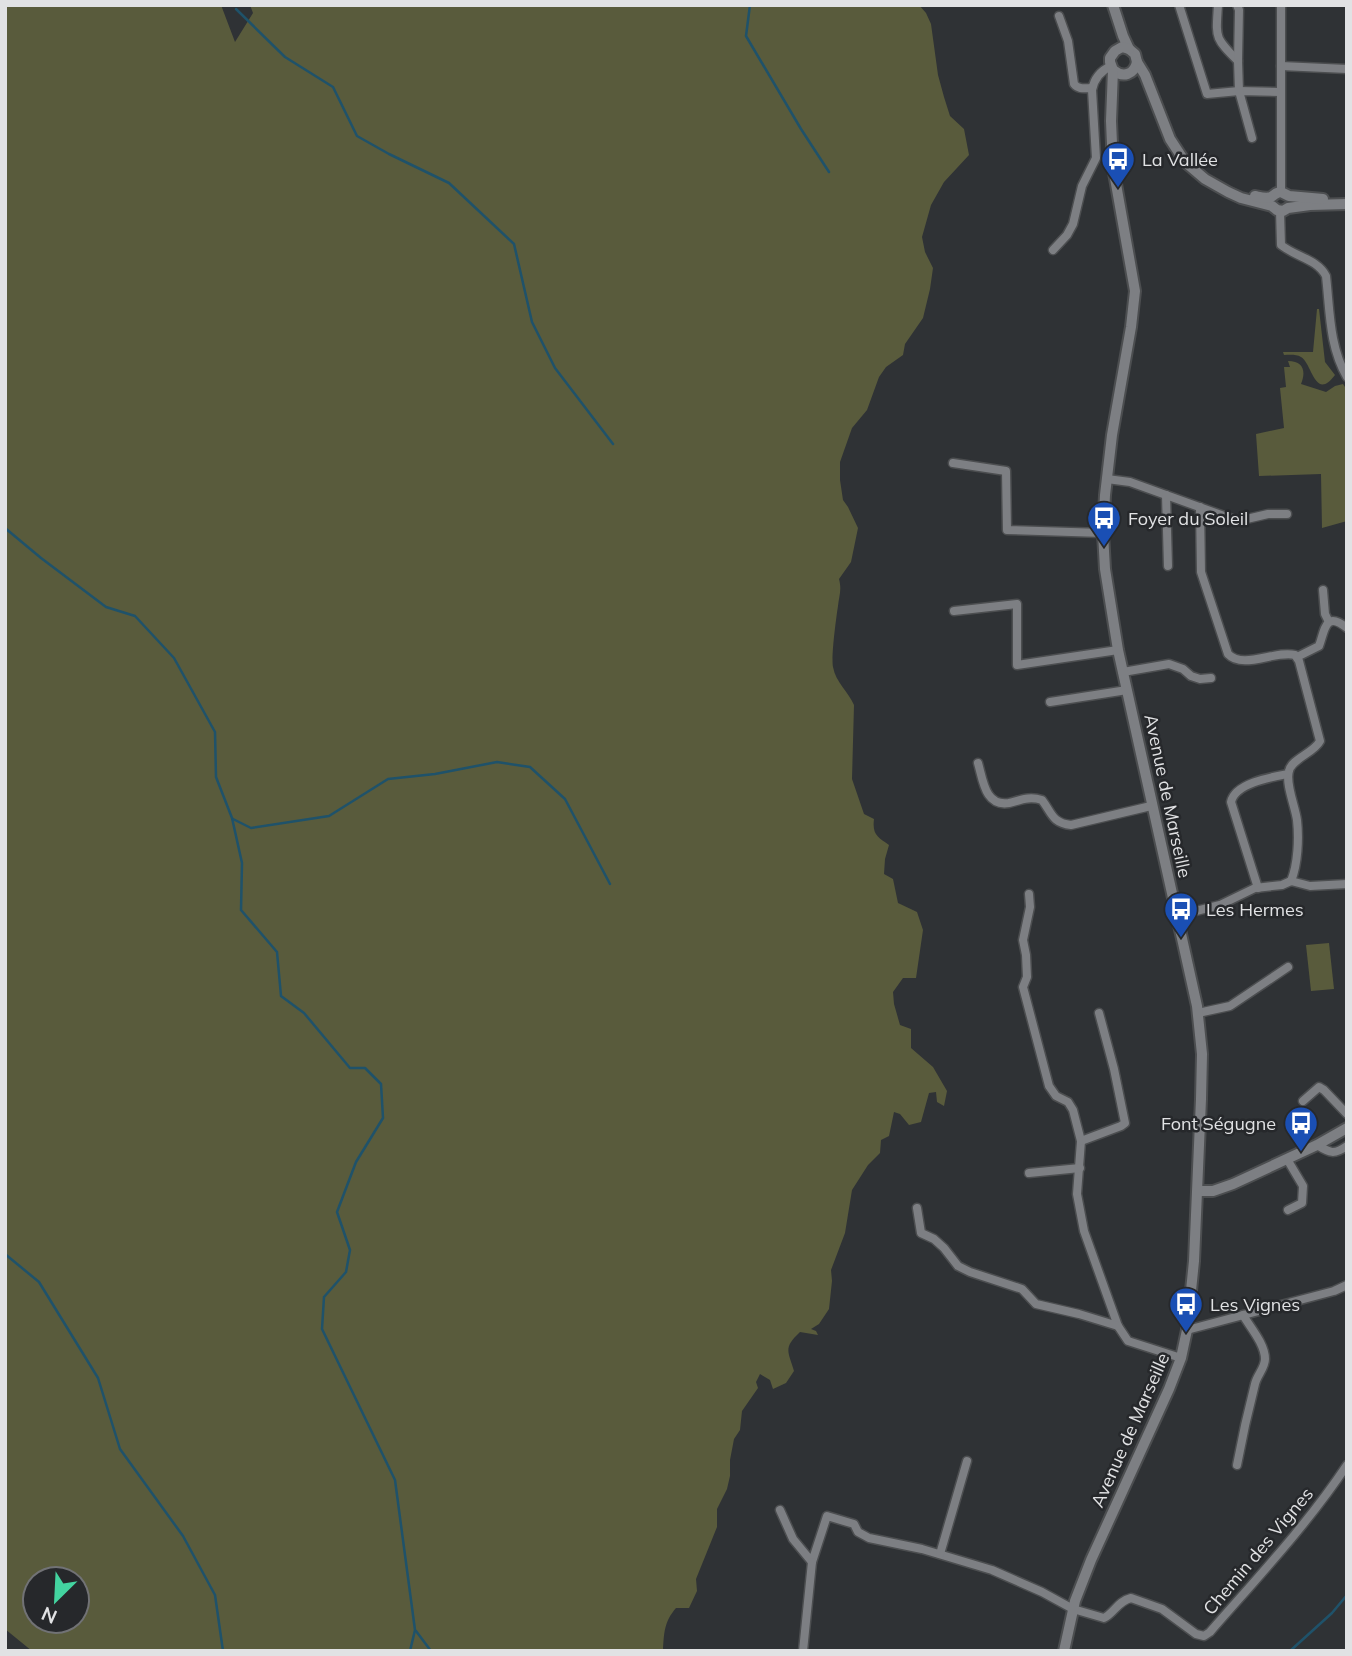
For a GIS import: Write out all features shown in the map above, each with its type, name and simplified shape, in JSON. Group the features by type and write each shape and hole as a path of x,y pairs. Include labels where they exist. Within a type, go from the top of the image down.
{"street":[{"path":"1179,5 1207,93 1239,90 1280,92"},
{"path":"1219,5 1217,37 1220,44 1238,61"},
{"path":"1237,5 1239,90 1252,138"},
{"path":"1282,5 1281,245 1289,252 1316,263 1326,276 1333,344 1347,377"},
{"path":"1114,10 1129,49"},
{"path":"1114,10 1115,51"},
{"path":"1059,16 1068,41 1074,84 1082,89 1092,88"},
{"path":"1137,62 1133,71 1121,75 1112,68 1110,58 1122,47 1135,54 1170,139 1185,162 1205,179 1241,198 1280,202 1347,203"},
{"path":"1281,66 1347,69"},
{"path":"1053,250 1067,235 1073,223 1082,186 1096,158 1093,82 1105,69 1112,68"},
{"name":"Avenue de Marseille","path":"1064,1651 1073,1609 1091,1559 1181,1358 1187,1330 1198,1191 1202,1054 1198,1013 1118,650 1105,569 1103,533 1107,479 1135,291 1113,167 1112,68"},
{"path":"1127,74 1149,88"},
{"path":"1112,96 1127,74"},
{"path":"953,463 1006,471 1007,530 1103,533"},
{"path":"1107,479 1130,482 1238,521 1268,514 1287,514"},
{"path":"1166,495 1168,566"},
{"path":"1200,507 1201,572 1228,654 1233,660 1243,661 1288,653 1295,655 1320,741 1317,747 1292,764 1288,774 1297,821 1297,844 1291,881"},
{"path":"1323,590 1325,614 1329,622"},
{"path":"954,611 1017,604 1017,665 1118,650"},
{"path":"1297,657 1319,646 1322,631 1329,622 1339,621 1347,628"},
{"path":"1123,672 1169,664 1183,669 1191,676 1211,678"},
{"path":"1050,702 1127,690"},
{"path":"978,763 985,789 994,800 1007,803 1034,797 1042,800 1056,820 1063,824 1070,825 1152,806"},
{"path":"1258,888 1231,797 1235,792 1260,780 1288,774"},
{"path":"1177,916 1220,905 1258,888 1291,881 1310,886 1347,884"},
{"path":"1030,894 1023,940 1027,977 1023,987 1049,1086 1056,1096 1068,1102 1073,1110 1082,1141 1077,1194 1084,1231 1118,1326 1128,1341 1181,1358"},
{"path":"1198,1013 1230,1006 1287,967"},
{"path":"1082,1141 1125,1123 1099,1013"},
{"path":"1303,1101 1319,1087 1347,1114"},
{"path":"1198,1191 1213,1191 1224,1187 1317,1145 1347,1128"},
{"path":"1317,1145 1329,1152 1338,1152 1347,1146"},
{"path":"1287,1159 1303,1186 1302,1203 1288,1210"},
{"path":"1028,1173 1080,1168"},
{"path":"917,1208 921,1233 934,1239 958,1266 1022,1289 1036,1304 1118,1326"},
{"path":"1187,1330 1334,1291 1347,1285"},
{"path":"1237,1465 1248,1409 1265,1357 1243,1315"},
{"path":"940,1554 967,1461"},
{"name":"Chemin des Vignes","path":"1073,1609 1104,1618 1122,1601 1130,1598 1162,1609 1196,1634 1204,1636 1329,1492 1347,1465"},
{"path":"780,1510 793,1539 812,1562"},
{"path":"803,1651 812,1562 827,1516 854,1524 858,1532 869,1538 940,1554 992,1570 1018,1580 1073,1609"}],"green space":[{"path":"5,5 221,5 235,42 253,13 250,5 919,5 931,24 938,75 950,116 964,129 969,155 944,182 931,205 922,237 925,252 933,268 923,318 905,344 903,355 886,367 879,377 867,410 852,428 840,462 843,500 858,528 851,562 839,579 833,667 854,705 852,779 864,814 874,819 875,832 889,845 884,874 893,879 898,903 917,912 923,930 916,978 903,978 893,992 894,1004 900,1025 911,1029 911,1048 933,1067 947,1091 944,1106 937,1102 936,1092 929,1093 921,1122 909,1125 900,1114 894,1112 889,1136 881,1140 880,1153 868,1165 852,1190 845,1233 831,1270 829,1309 819,1324 811,1329 818,1335 800,1332 791,1342 788,1350 794,1371 786,1383 773,1389 770,1380 760,1374 756,1382 758,1388 742,1411 740,1430 734,1439 727,1489 717,1509 717,1527 696,1579 697,1591 689,1608 676,1608 672,1613 665,1628 663,1651 32,1651 5,1629"},
{"path":"1317,309 1325,362 1335,375 1323,384 1318,383 1301,357 1284,355 1283,352 1313,352"},
{"path":"1288,361 1297,363 1302,368 1301,384 1326,392 1343,384 1347,390 1347,521 1322,528 1321,474 1259,476 1256,434 1284,428 1280,388 1286,387 1284,367 1290,367"},
{"path":"1329,943 1334,989 1311,991 1306,945"}],"waterway":[{"path":"750,5 746,36 829,172"},
{"path":"236,9 285,57 333,87 357,136 449,183 514,244 532,322 555,368 613,444"},
{"path":"5,528 106,607 135,616 174,658 215,732 216,777 232,818 242,863 241,910 277,952 281,996 304,1013 350,1068 365,1068 381,1084 383,1118 356,1162 337,1212 350,1250 346,1272 324,1297 322,1329 395,1480 415,1630 410,1651"},
{"path":"233,819 251,828 329,816 388,779 435,774 497,762 530,767 565,799 610,884"},
{"path":"5,1254 39,1282 98,1378 120,1449 183,1536 215,1595 223,1651"},
{"path":"1290,1651 1332,1613 1347,1595"},
{"path":"416,1631 431,1651"}],"place":[{"name":"La Vallée","path":"1118,189"},
{"name":"Foyer du Soleil","path":"1104,548"},
{"name":"Les Hermes","path":"1181,939"},
{"name":"Font Ségugne","path":"1301,1153"},
{"name":"Les Vignes","path":"1186,1334"}]}
